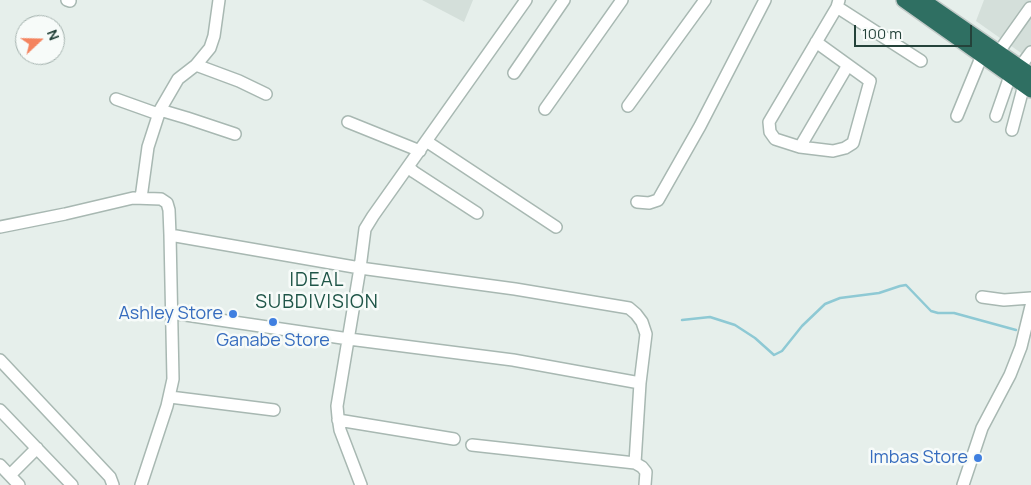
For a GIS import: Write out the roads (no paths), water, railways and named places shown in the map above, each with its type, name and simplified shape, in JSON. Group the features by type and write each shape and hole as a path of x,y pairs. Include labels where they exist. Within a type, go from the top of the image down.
{"highway":[{"path":"904,0 989,51"},
{"path":"922,0 1023,78"}],"street":[{"path":"141,198 148,147 159,112 178,79 196,64 210,48 219,0"},
{"path":"361,485 340,430 337,406 365,229 526,0"},
{"path":"514,73 564,0"},
{"path":"544,109 622,0"},
{"path":"628,106 705,0"},
{"path":"637,202 649,203 658,200 700,126 765,0"},
{"path":"816,42 870,81 853,143 845,148 833,151 800,147 775,139 770,132 769,122 838,3 921,62"},
{"path":"957,116 989,51 1029,5"},
{"path":"1012,130 1023,78 1031,52"},
{"path":"196,64 266,94"},
{"path":"800,147 848,65"},
{"path":"996,116 1023,78"},
{"path":"116,99 187,118 235,134"},
{"path":"348,122 423,146 556,227"},
{"path":"408,167 477,213"},
{"path":"0,227 126,199 161,200 167,204 170,235 173,379 170,396 142,485"},
{"path":"170,235 360,268 515,289 629,308 642,322 646,334 640,383 635,463"},
{"path":"982,297 1004,300 1031,298"},
{"path":"963,485 982,428 1010,375 1031,306"},
{"path":"172,313 348,339 513,360 640,383"},
{"path":"0,360 110,477 113,484"},
{"path":"170,396 274,410"},
{"path":"0,410 72,485"},
{"path":"338,420 454,439"},
{"path":"472,445 635,463 646,472 646,485"},
{"path":"10,475 37,448"},
{"path":"0,465 20,485"}],"waterway":[{"path":"682,320 710,317 735,325 755,338 774,355 782,351 802,326 825,304 840,298 879,293 906,285 931,311 954,313 1016,330"}],"place":[{"name":"Ashley Store","path":"233,314"},
{"name":"Ganabe Store","path":"273,322"},
{"name":"Imbas Store","path":"978,458"}],"district":[{"name":"IDEAL SUBDIVISION","path":"317,292"}]}
